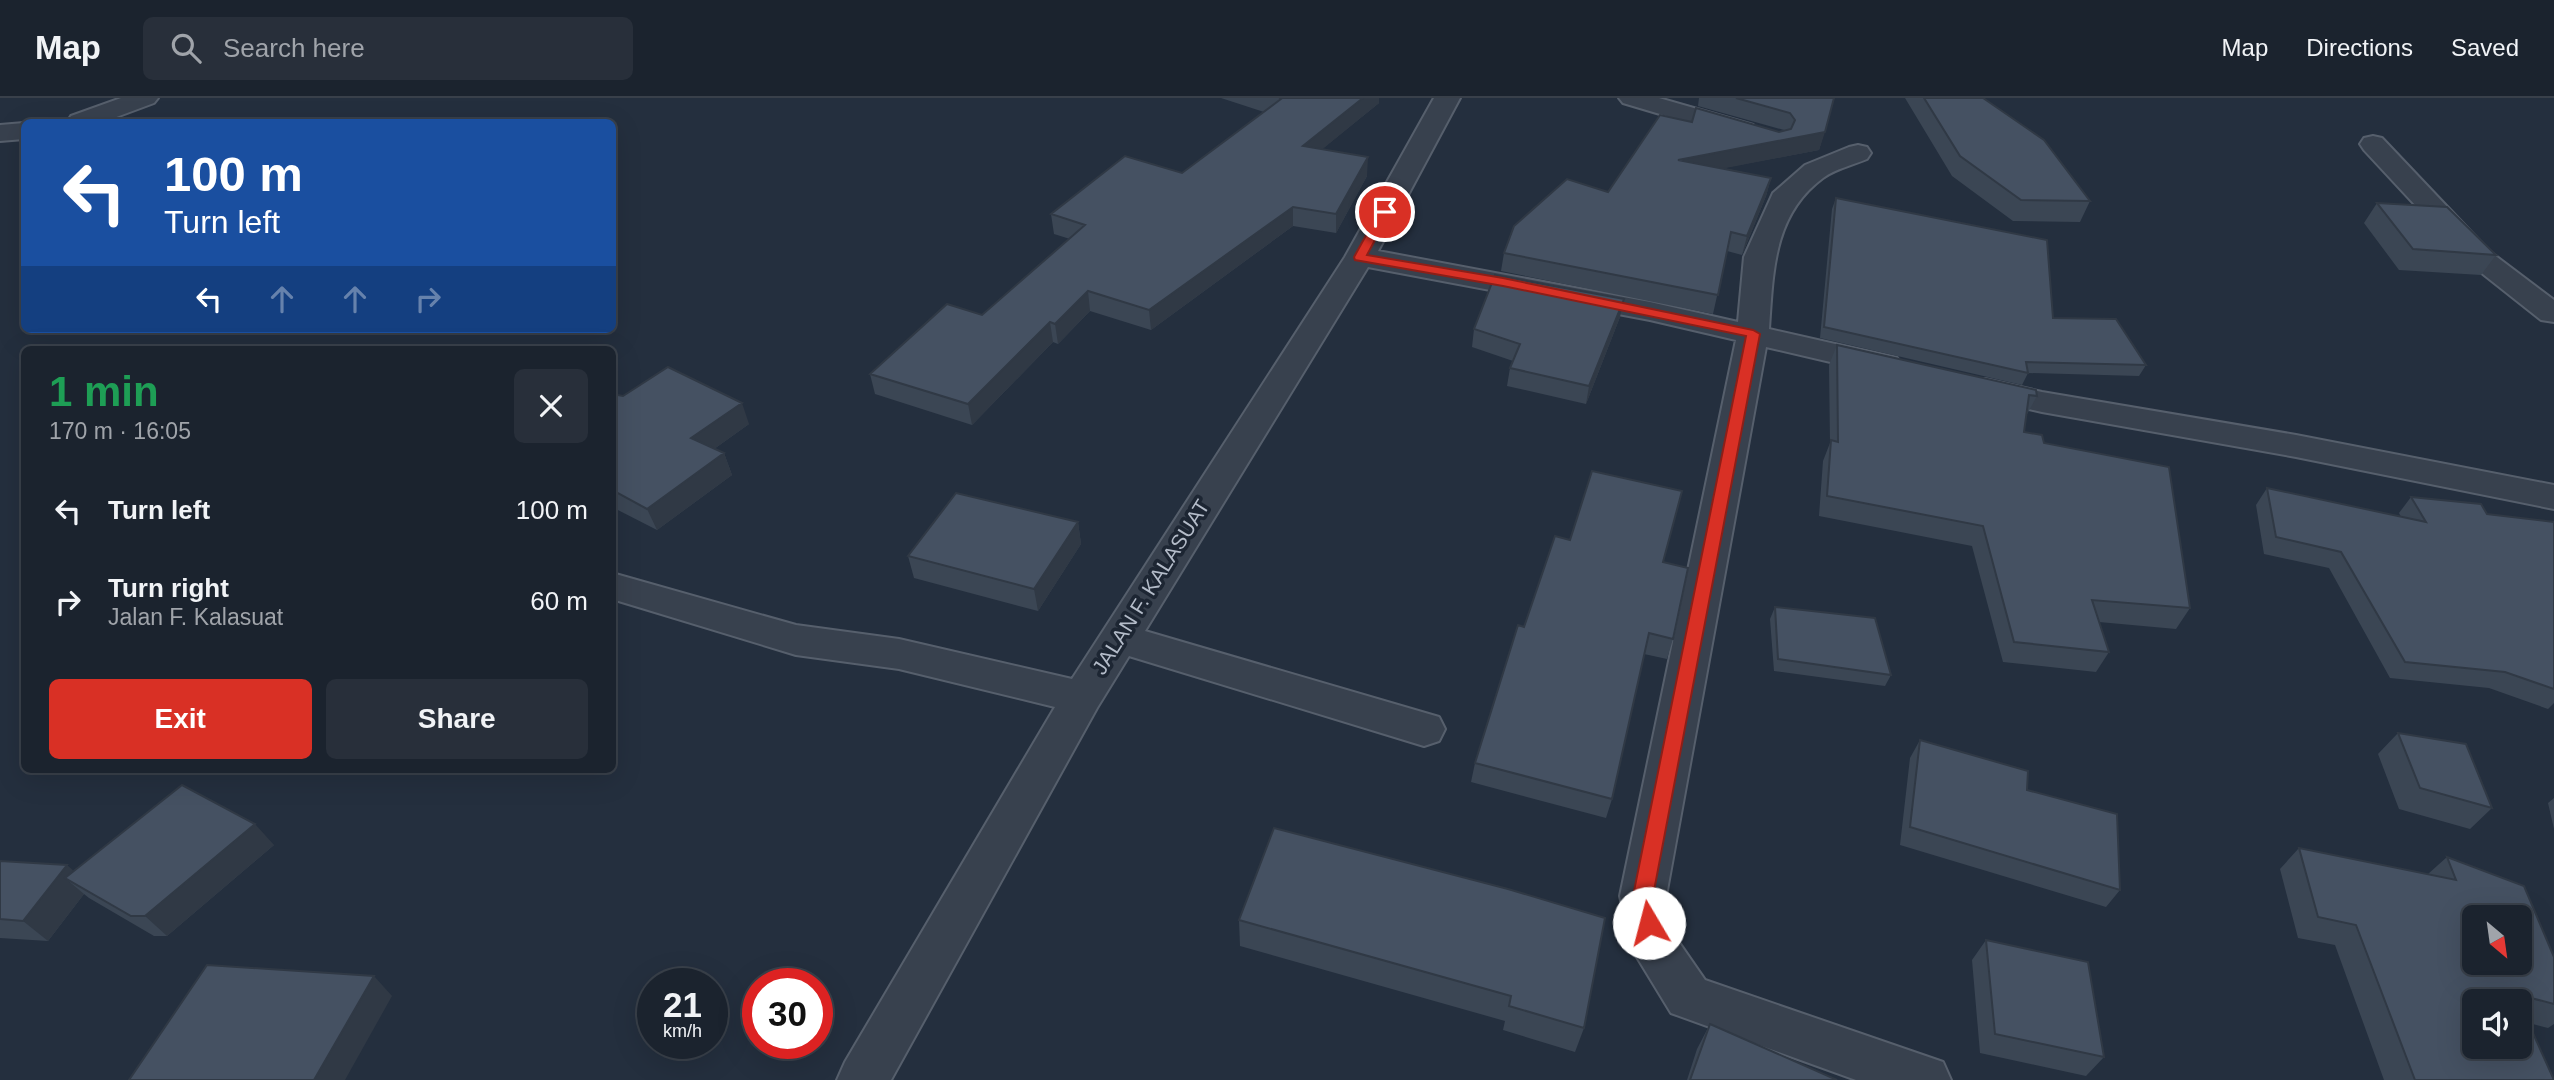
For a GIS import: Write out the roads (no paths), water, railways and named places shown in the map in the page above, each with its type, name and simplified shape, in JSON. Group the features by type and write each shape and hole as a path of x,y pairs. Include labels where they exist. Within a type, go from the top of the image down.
{"street":[{"path":"88,119 145,98"},
{"name":"JALAN F. KALASUAT","path":"863,1080 1082,696 1360,257 1447,98"},
{"path":"1632,98 1766,137"},
{"path":"0,133 21,131"},
{"path":"2373,144 2479,257 2553,314"},
{"path":"1858,153 1815,171 1783,200 1759,257 1753,334 1643,896 1656,949 1688,997 1925,1080"},
{"path":"1360,257 1503,282 1753,334 1911,371"},
{"path":"1950,380 2042,402 2296,446 2554,497"},
{"path":"616,586 796,640 899,654 1082,696"},
{"path":"1119,638 1424,729"}]}
